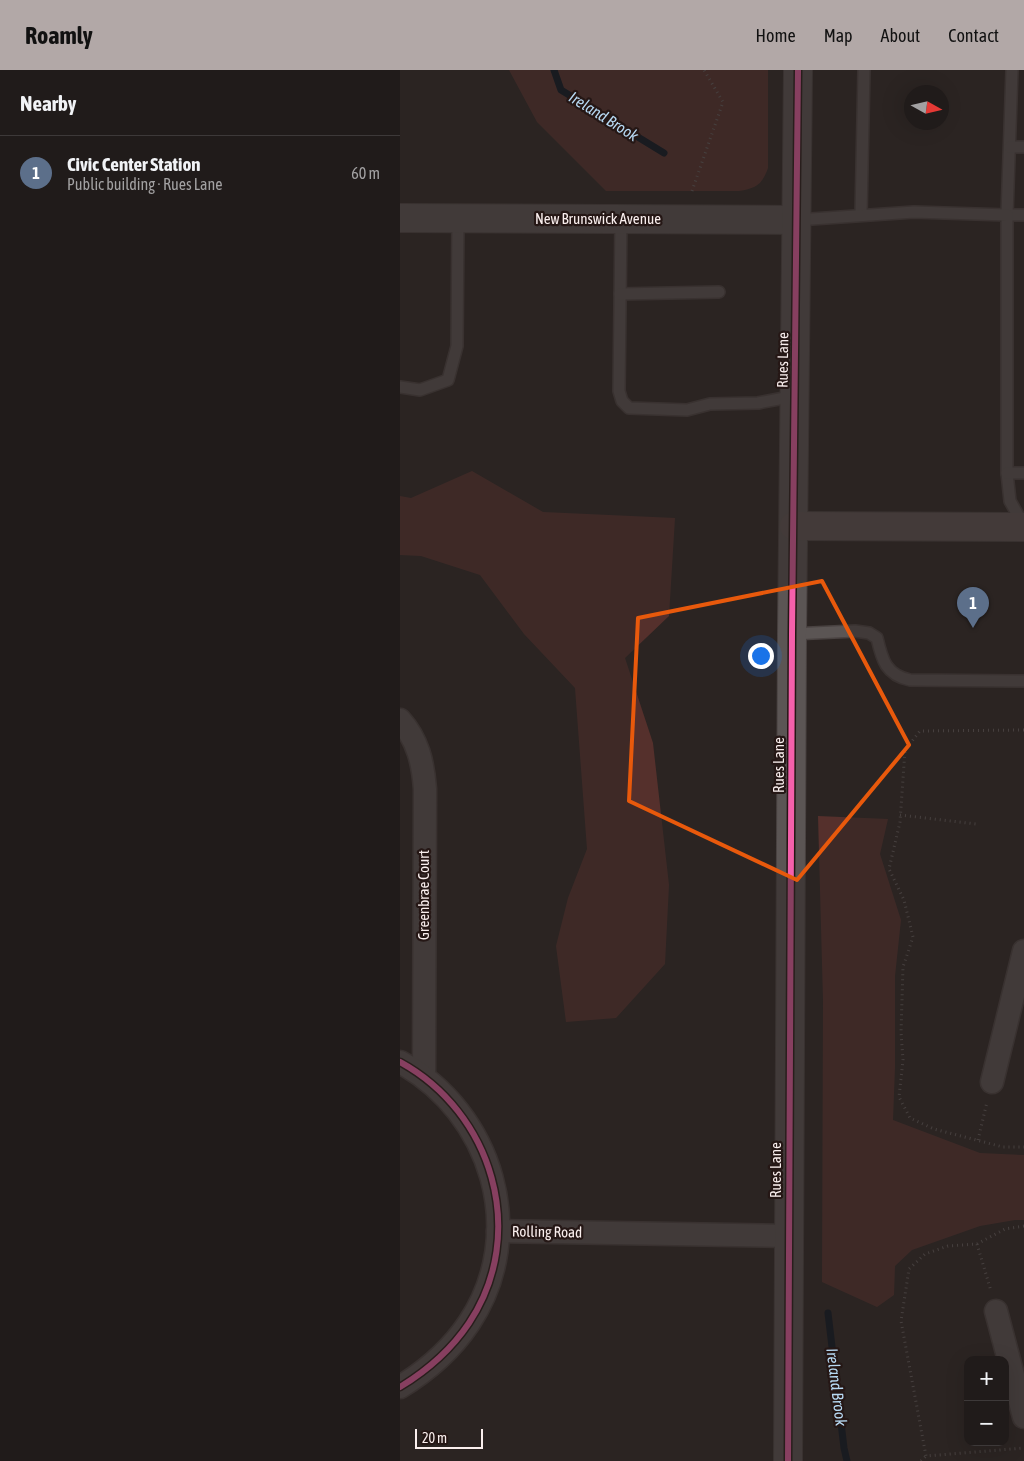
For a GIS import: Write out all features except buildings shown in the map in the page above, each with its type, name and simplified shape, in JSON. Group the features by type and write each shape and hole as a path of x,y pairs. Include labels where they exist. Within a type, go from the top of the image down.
{"main road":[{"path":"794,526 1024,526"}],"street":[{"name":"Rues Lane","path":"788,1461 792,634 798,70"},
{"name":"New Brunswick Avenue","path":"400,218 797,220"},
{"name":"Greenbrae Court","path":"400,720 407,727 417,745 423,764 424,1076"},
{"path":"992,1082 1024,951"},
{"path":"400,1062 424,1076 455,1106 476,1138 491,1173 495,1192 498,1231"},
{"name":"Rolling Road","path":"400,1387 439,1359 470,1322 479,1305 489,1278 496,1250 498,1231 788,1236"},
{"path":"996,1311 1024,1417"}],"lane":[{"path":"861,215 864,70"},
{"path":"1012,70 1007,215 1007,473 1010,501 1024,526"},
{"path":"1010,148 1024,147"},
{"path":"797,220 914,212 1024,215"},
{"path":"400,387 420,390 448,380 457,346 458,218"},
{"path":"621,219 619,391 622,401 629,408 687,410 710,404 758,403 795,396"},
{"path":"620,294 719,292"},
{"path":"1007,473 1024,473"},
{"path":"792,634 869,632 878,638 882,659 891,672 900,678 910,680 1024,682"}],"path":[{"path":"692,191 723,102 704,70"},
{"path":"1024,730 920,731 905,750 900,816 889,869 904,900 913,937 903,967 901,1032 903,1060 898,1097 910,1118 934,1129 1003,1147 1024,1147"},
{"path":"900,816 976,824"},
{"path":"978,1140 992,1082"},
{"path":"926,1456 900,1321 909,1269 925,1254 948,1246 977,1244 1005,1229 1024,1226"},
{"path":"977,1244 996,1311"},
{"path":"921,1461 926,1456 1024,1448"}],"highlighted area":[{"path":"822,581 909,745 797,880 629,801 638,618"}],"shaded area":[{"path":"509,70 768,70 768,168 758,185 739,191 606,191 537,122"},
{"path":"472,471 543,512 675,518 669,616 625,658 653,743 669,885 665,964 616,1018 566,1022 556,946 568,898 587,849 575,688 524,634 480,575 421,556 400,555 400,496 411,498"},
{"path":"818,816 888,819 880,854 901,920 895,976 893,1120 980,1153 1024,1155 1024,1220 980,1226 912,1250 895,1266 894,1295 877,1307 822,1282 823,1000"}],"waterway":[{"name":"Ireland Brook","path":"554,70 561,90 664,153"},
{"name":"Ireland Brook","path":"828,1313 847,1461"}],"cycle path":[{"path":"788,1461 792,634 798,70"},
{"path":"400,1062 432,1084 458,1111 478,1143 492,1178 498,1214 496,1251 487,1288 469,1323 455,1342 438,1359 400,1387"}],"place":[{"name":"Civic Center Station","path":"973,628"}]}
